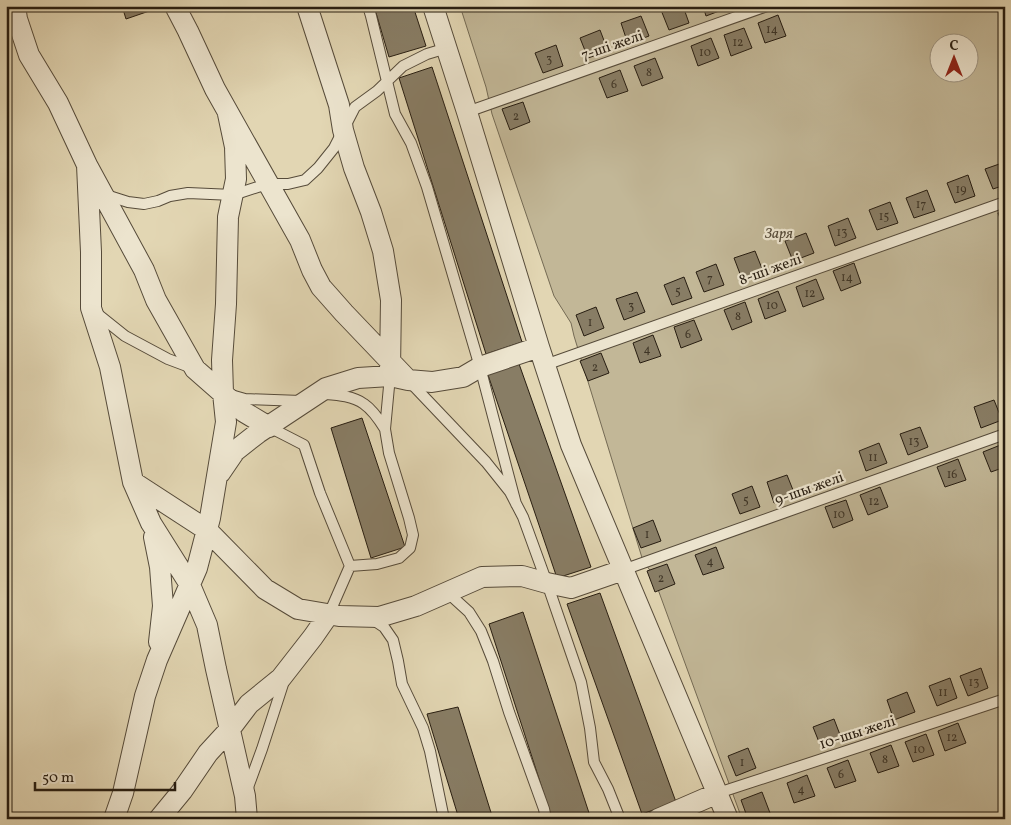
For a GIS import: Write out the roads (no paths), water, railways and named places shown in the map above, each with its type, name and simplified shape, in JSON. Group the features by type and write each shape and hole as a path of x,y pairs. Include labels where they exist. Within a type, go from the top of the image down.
{"street":[{"path":"15,6 17,19 29,55 58,102 88,165 144,270 156,300 195,369 244,412 269,427"},
{"path":"175,6 214,89 300,240 321,287 396,372"},
{"path":"307,6 339,105 343,130 354,168 371,212 383,251 391,300 396,372"},
{"path":"433,6 571,445 728,819"},
{"path":"114,819 123,793 145,696 157,660 190,585 207,530 226,422 222,360 226,304 228,218 236,179 235,147 228,114"},
{"path":"88,165 91,308 110,368 133,482 151,523 190,585 207,625 245,796 247,819"},
{"path":"217,476 235,451 258,433 326,388 358,378 396,372 432,382 463,377 480,367 542,356"},
{"path":"133,482 207,530 265,589 298,609 339,616 379,616 416,606 482,577 522,576 571,588 623,570"},
{"path":"151,523 160,566 163,606 157,660"},
{"path":"159,819 182,791 208,753 249,704 281,678 314,637 329,614"},
{"path":"658,819 718,793"}],"lane":[{"path":"368,6 395,114 411,142 427,187 480,367 516,504"},
{"name":"7-ші желі","path":"467,112 767,6"},
{"path":"105,195 128,202 144,204 188,193 232,195 267,184 288,184 305,180 318,168 334,148 355,107 387,82 403,66 427,54 446,48"},
{"name":"8-ші желі","path":"542,356 1005,202"},
{"path":"91,308 125,336 168,359 195,369"},
{"path":"350,566 377,564 399,558 410,548 413,535 388,453 385,429 396,372"},
{"path":"396,372 486,462 510,492 523,518 581,682 590,728 594,762 608,789 620,819"},
{"path":"223,393 245,399 347,396 365,404 385,429"},
{"path":"269,427 304,445 320,493 350,566 329,614"},
{"name":"9-шы желі","path":"623,570 1005,434"},
{"path":"448,592 469,612 481,631 493,661 546,819"},
{"path":"367,616 384,627 393,640 402,684 423,728 430,751 444,819"},
{"path":"245,796 287,670"},
{"name":"10-шы желі","path":"718,793 1005,699"}],"park label":[{"name":"Заря","path":"779,233"}]}
